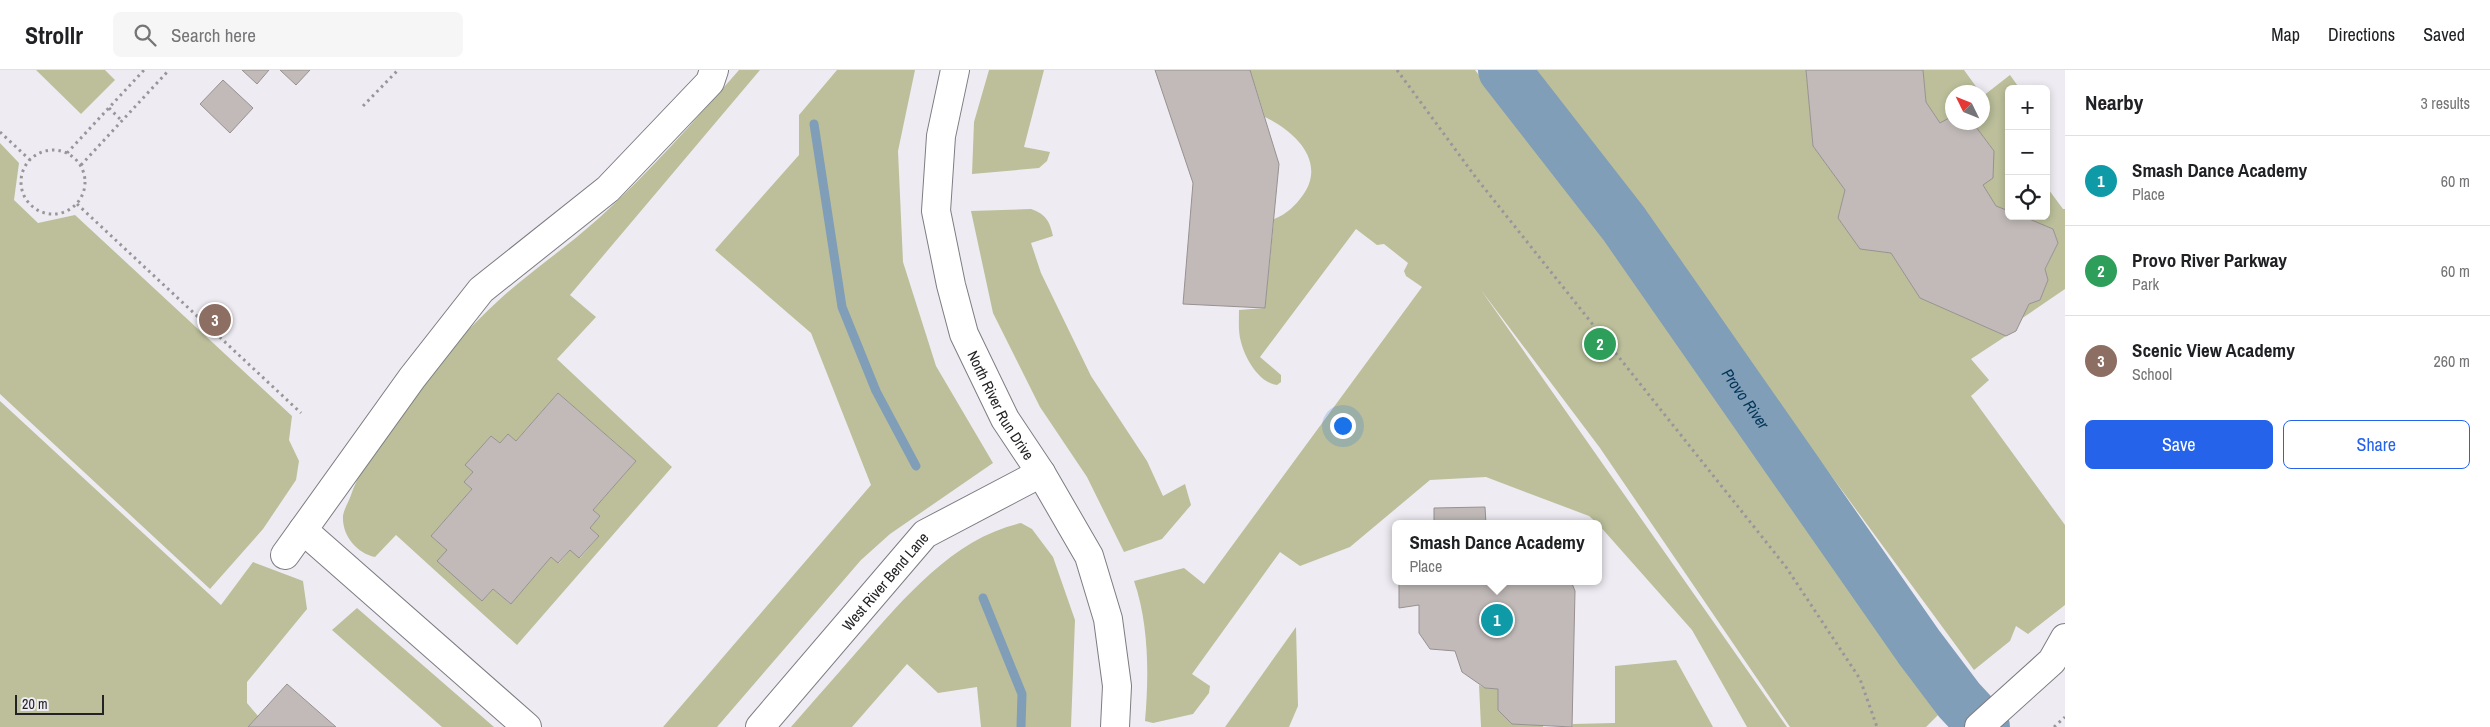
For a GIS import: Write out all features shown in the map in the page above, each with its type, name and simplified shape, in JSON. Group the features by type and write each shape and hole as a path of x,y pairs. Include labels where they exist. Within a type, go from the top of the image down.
{"street":[{"path":"285,555 412,378 481,290 608,189 710,82 714,70"},
{"name":"North River Run Drive","path":"955,70 941,136 936,210 951,285 964,334 1005,418 1041,473 1090,556 1108,619 1115,676 1115,727"},
{"name":"West River Bend Lane","path":"760,727 925,534 1041,473"},
{"path":"303,530 527,727"},
{"path":"1979,727 2059,662 2065,638"}],"path":[{"path":"67,153 144,70"},
{"path":"81,165 169,70"},
{"path":"363,106 398,70"},
{"path":"1397,70 1477,179 1786,567 1860,679 1877,727"},
{"path":"109,108 122,120"},
{"path":"0,132 30,160"},
{"path":"54,150 67,153 81,165 85,186 77,204 58,214 37,211 29,204 21,184 22,174 30,160 43,151 54,150"},
{"path":"77,204 301,413"},
{"path":"2054,727 2065,717"}],"green space":[{"path":"36,70 105,70 115,80 81,114"},
{"path":"739,70 760,70 570,295 596,317 557,359 672,467 517,645 396,535 375,557 362,552 348,537 343,523 344,511 363,469 395,416 436,365 499,300 587,229 618,201 671,146","holes":["558,393 636,461 593,510 600,516 590,528 599,536 580,558 570,550 559,563 551,557 511,604 493,589 482,601 447,550 431,536 472,489 464,482 473,472 466,465 491,436 500,443 508,434 516,441"]},
{"path":"837,70 915,70 898,151 903,262 936,366 993,463 890,534 861,560 717,727 663,727 871,485 811,333 715,250 799,155 799,115"},
{"path":"989,70 1044,70 1024,147 1050,152 1047,161 1039,168 972,174 974,122"},
{"path":"1250,70 1475,70 1606,241 1938,715 1926,727 1790,727 1600,448 1481,290 1787,727 1747,727 1692,630 1602,529 1602,520 1594,520 1589,516 1486,477 1430,480 1350,547 1300,566 1280,552 1192,674 1210,686 1209,693 1193,714 1153,723 1145,721 1147,650 1143,615 1134,581 1184,568 1204,584 1422,287 1406,276 1404,271 1408,263 1384,244 1377,245 1356,229 1260,357 1281,375 1281,382 1277,385 1270,383 1259,375 1249,362 1241,342 1239,310 1265,308 1274,219 1287,212 1300,199 1309,182 1311,170 1304,148 1287,130 1265,117"},
{"path":"1533,70 1806,70 1813,146 1845,190 1838,218 1860,249 1891,253 1920,298 2006,336 1971,359 1989,380 1971,396 2065,525 2065,605 2028,634 2016,626 2010,641 1974,670"},
{"path":"1923,70 1964,70 1975,85 1945,85 1945,120 1940,123 1926,102"},
{"path":"2010,75 2017,85 2005,85 2005,209 1996,206 1983,185 1994,151 1978,130 1990,130 1990,91"},
{"path":"0,143 19,163 14,200 38,223 75,215 292,416 289,440 299,461 296,480 263,529 210,589 0,394"},
{"path":"2050,191 2063,209 2065,209 2065,289 2021,319 2029,304 2040,300 2048,280 2045,269 2058,243 2053,229 2032,220 2050,220"},
{"path":"1031,209 1044,216 1053,236 1031,243 1041,273 1091,376 1147,461 1163,496 1185,484 1191,505 1162,539 1124,552 1087,477 1040,407 993,313 971,211"},
{"path":"0,401 221,605 253,562 303,581 307,609 247,682 247,703 258,716 248,727 0,727"},
{"path":"1021,523 1032,529 1053,557 1075,620 1071,727 981,727 977,687 938,693 907,664 852,727 791,727 895,609 932,572 974,542 997,531"},
{"path":"357,608 494,727 442,727 332,630"},
{"path":"1296,627 1298,706 1289,727 1225,727"},
{"path":"1676,660 1713,727 1572,727 1573,724 1615,723 1615,666"},
{"path":"1479,685 1485,688 1498,689 1498,710 1512,724 1543,725 1543,727 1481,727"}],"building":[{"path":"242,70 269,70 257,84"},
{"path":"280,70 310,70 296,85"},
{"path":"1155,70 1250,70 1279,164 1265,308 1183,304 1193,183"},
{"path":"1806,70 1923,70 1926,102 1940,123 1945,120 1945,130 1978,130 1994,151 1993,178 1983,185 1996,206 2005,209 2005,220 2032,220 2053,229 2058,243 2045,269 2048,280 2040,300 2029,304 2016,331 2006,336 1920,298 1891,253 1860,249 1838,218 1845,190 1813,146"},
{"path":"223,80 253,108 230,133 200,104"},
{"path":"558,393 636,461 593,510 600,516 590,528 599,536 579,558 570,550 558,563 551,557 511,604 493,589 482,601 437,561 447,550 431,536 472,489 464,482 473,472 465,465 491,436 500,443 508,434 516,441"},
{"path":"1485,507 1486,520 1434,520 1434,508"},
{"path":"1399,585 1573,585 1575,591 1572,727 1512,724 1498,710 1498,689 1485,688 1462,672 1455,651 1430,649 1419,633 1419,605 1399,608"},
{"path":"287,684 336,727 248,727"}],"waterway":[{"name":"Provo River","path":"1504,70 1624,224 1919,647 1959,700 1984,727"},
{"path":"814,124 842,307 876,391 916,466"},
{"path":"983,598 1022,694 1021,727"}],"place":[{"name":"Scenic View Academy","path":"215,320"},
{"name":"Provo River Parkway","path":"1600,344"},
{"name":"Smash Dance Academy","path":"1497,620"}]}
